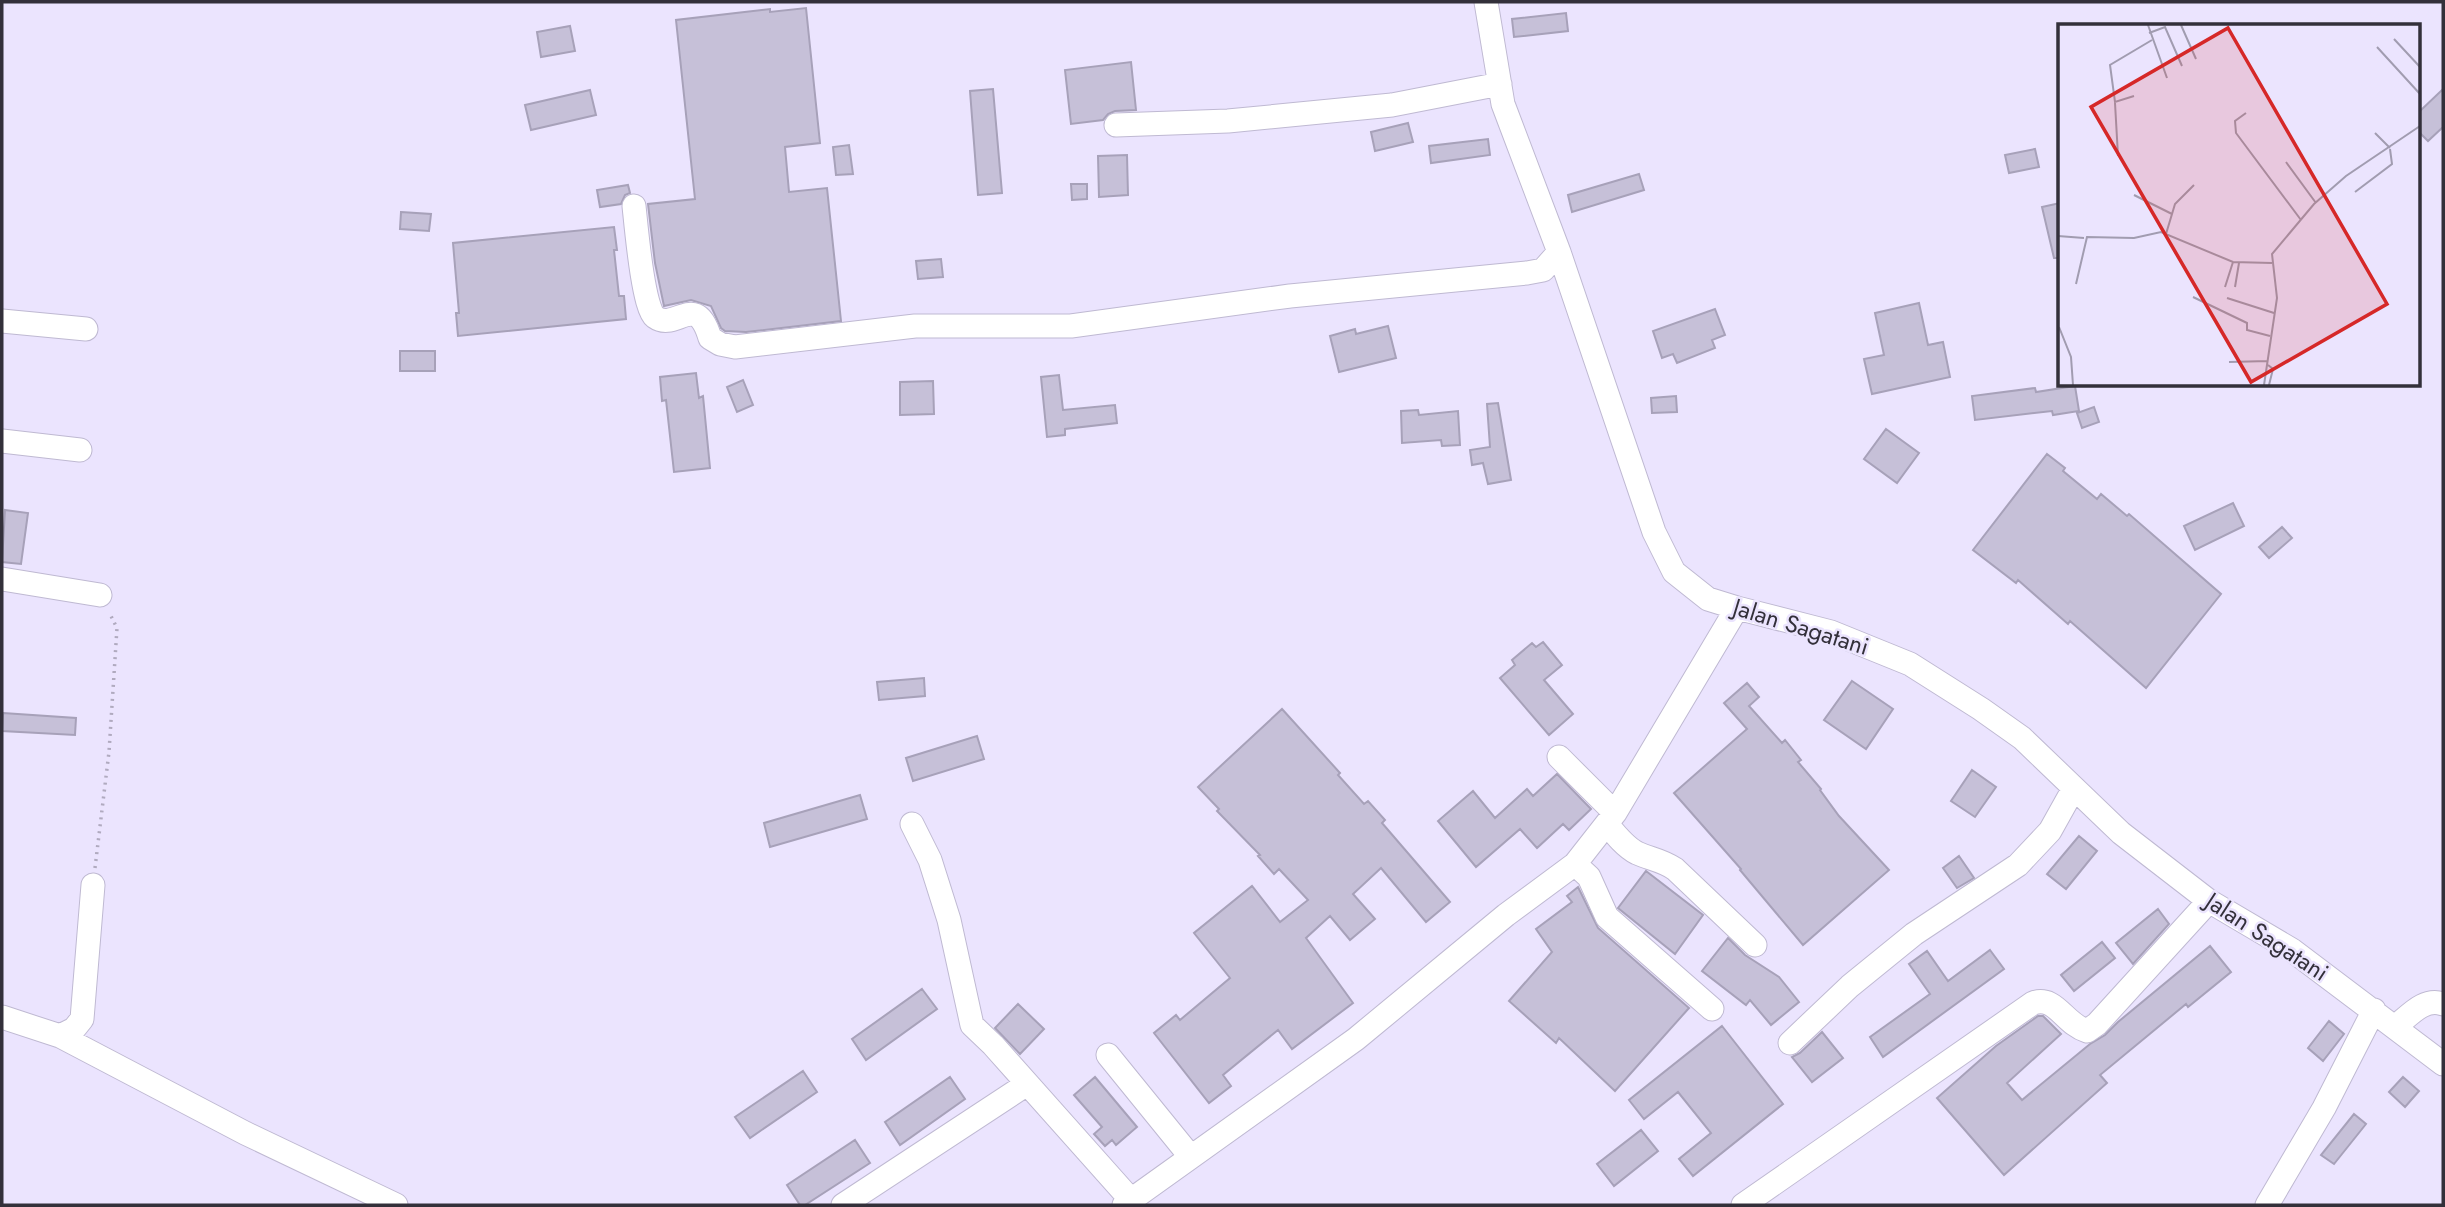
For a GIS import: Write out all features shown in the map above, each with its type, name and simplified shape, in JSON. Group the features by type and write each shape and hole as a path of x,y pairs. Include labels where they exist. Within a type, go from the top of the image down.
{"street":[{"name":"Jalan Sagatani","path":"1486,2 1503,104 1511,130 1559,252 1654,532 1674,572 1708,599 1831,632 1910,664 1981,709 2022,738 2121,833 2209,901 2292,950 2443,1064"},
{"path":"1116,125 1228,121 1392,105 1500,84"},
{"path":"634,206 642,275 649,309 655,318 665,320 691,314 706,322 710,338 720,344 735,347 915,326 1072,326 1290,296 1543,270 1559,252"},
{"path":"2,321 86,329"},
{"path":"2,441 80,450"},
{"path":"2,579 100,595"},
{"path":"912,824 930,860 949,920 972,1025 1027,1084 1128,1203 1356,1039 1506,915 1575,864 1611,819 1737,608"},
{"path":"1559,757 1611,819 1630,849 1662,860 1675,869 1755,945"},
{"path":"1790,1043 1850,986 1914,934 2018,864 2050,831 2074,788"},
{"path":"1575,864 1588,877 1607,916 1712,1009"},
{"path":"60,1036 74,1029 82,1019 93,885"},
{"path":"1743,1205 2033,1003 2040,1000 2051,1003 2076,1027 2087,1031 2209,901"},
{"path":"2395,1027 2421,1005 2437,1002 2443,1004"},
{"path":"2267,1205 2324,1108 2374,1010"},
{"path":"2,1017 60,1036 245,1133 397,1205"},
{"path":"1108,1055 1190,1156"},
{"path":"843,1205 1027,1084"}],"path":[{"path":"93,885 109,752 117,628 100,595"}],"building":[{"path":"806,8 820,143 785,147 789,192 827,188 841,321 746,332 725,331 711,306 691,300 664,306 655,263 648,204 695,199 676,20 770,9 770,12"},
{"path":"1566,13 1568,31 1514,37 1512,19"},
{"path":"570,26 575,51 541,57 537,32"},
{"path":"1131,62 1136,110 1115,111 1103,120 1071,124 1065,70"},
{"path":"993,89 1002,193 978,195 970,91"},
{"path":"2443,89 2443,127 2428,141 2420,133 2420,111"},
{"path":"590,90 596,115 531,130 525,105"},
{"path":"1408,123 1413,142 1375,151 1371,132"},
{"path":"1488,139 1490,155 1431,163 1429,146"},
{"path":"849,145 853,174 836,175 833,147"},
{"path":"2035,149 2039,167 2009,173 2005,155"},
{"path":"1127,155 1128,195 1099,197 1098,156"},
{"path":"1639,174 1644,190 1572,212 1568,195"},
{"path":"1071,184 1087,184 1087,199 1072,200"},
{"path":"628,185 630,193 625,195 621,204 600,207 597,190"},
{"path":"2058,203 2058,258 2054,258 2042,207"},
{"path":"401,212 431,214 429,231 400,229"},
{"path":"614,227 619,296 624,296 626,319 458,336 456,313 459,313 453,243"},
{"path":"941,259 943,277 918,279 916,261"},
{"path":"1919,303 1928,345 1943,342 1950,377 1872,394 1864,359 1884,355 1875,313"},
{"path":"1715,309 1725,335 1712,340 1715,348 1677,363 1673,354 1662,358 1653,331"},
{"path":"1388,326 1396,358 1339,372 1330,336 1355,329 1356,334"},
{"path":"400,351 435,351 435,371 400,371"},
{"path":"696,373 699,398 703,396 710,468 674,472 666,400 662,401 660,377"},
{"path":"1059,375 1063,410 1115,405 1117,423 1065,429 1065,435 1047,437 1041,377"},
{"path":"743,380 753,405 737,412 727,387"},
{"path":"933,381 934,414 900,415 900,382"},
{"path":"2075,387 2079,411 2053,415 2052,411 1975,420 1972,396 2035,388 2036,392"},
{"path":"1676,396 1677,412 1652,413 1651,398"},
{"path":"1498,403 1511,480 1488,484 1483,463 1472,465 1470,450 1490,447 1487,404"},
{"path":"2094,407 2099,422 2082,428 2077,413"},
{"path":"1418,410 1419,415 1458,411 1460,445 1442,446 1441,440 1402,443 1401,411"},
{"path":"1886,429 1919,453 1897,483 1864,459"},
{"path":"2047,454 2097,499 2101,494 2127,516 2129,514 2221,594 2146,688 2070,621 2068,624 2018,580 2016,583 1973,550"},
{"path":"2233,503 2244,526 2195,550 2184,526"},
{"path":"5,510 28,513 21,564 2,562"},
{"path":"2282,527 2292,538 2269,558 2259,547"},
{"path":"1543,642 1562,665 1544,680 1573,714 1549,735 1500,678 1515,665 1512,660 1532,643 1536,647"},
{"path":"924,678 925,696 879,700 877,682"},
{"path":"1852,681 1893,709 1866,749 1824,720"},
{"path":"1747,683 1759,697 1749,706 1782,743 1785,740 1801,760 1798,762 1839,816 1889,870 1803,945 1674,793 1747,729 1724,703"},
{"path":"1282,709 1364,804 1368,801 1385,820 1382,823 1450,902 1426,922 1381,868 1353,894 1375,919 1350,940 1330,916 1306,938 1353,1003 1292,1049 1278,1030 1223,1075 1231,1086 1209,1103 1154,1033 1176,1015 1180,1020 1230,978 1194,933 1252,886 1280,922 1308,900 1279,869 1274,874 1198,787"},
{"path":"3,713 76,718 75,735 2,731"},
{"path":"977,736 984,759 913,781 906,758"},
{"path":"1972,770 1996,787 1975,817 1951,801"},
{"path":"1557,774 1591,809 1569,830 1563,824 1537,848 1520,829 1476,867 1438,821 1473,791 1495,818 1527,789 1533,796"},
{"path":"860,795 867,819 770,847 764,823"},
{"path":"2079,836 2097,851 2066,889 2047,874"},
{"path":"1959,856 1974,878 1957,888 1943,868"},
{"path":"1646,871 1703,915 1675,954 1618,908"},
{"path":"1578,887 1598,928 1689,1008 1615,1091 1559,1038 1556,1043 1509,1001 1552,952 1536,929 1572,902 1567,896"},
{"path":"2158,909 2169,924 2133,964 2116,943"},
{"path":"1728,938 1745,955 1779,977 1799,1002 1771,1025 1750,1000 1746,1005 1702,971"},
{"path":"2102,942 2115,958 2074,991 2061,975"},
{"path":"2210,946 2231,972 2188,1007 2186,1004 2100,1075 2107,1083 2004,1175 1937,1098 1996,1046 2038,1016 2043,1016 2061,1034 2007,1083 2022,1100 2090,1044 2105,1035"},
{"path":"1990,950 2004,969 1883,1057 1870,1037 1930,994 1909,964 1927,951 1948,981"},
{"path":"922,989 937,1009 866,1060 852,1039"},
{"path":"1018,1004 1044,1029 1020,1054 995,1028"},
{"path":"2329,1021 2344,1034 2323,1061 2308,1048"},
{"path":"1722,1026 1783,1104 1693,1176 1679,1159 1711,1133 1678,1092 1644,1119 1629,1100"},
{"path":"1822,1032 1843,1058 1812,1082 1792,1057"},
{"path":"803,1071 817,1092 750,1138 735,1117"},
{"path":"950,1077 965,1099 900,1145 885,1122"},
{"path":"1095,1077 1137,1127 1116,1145 1112,1140 1105,1146 1094,1134 1102,1127 1074,1095"},
{"path":"2403,1077 2419,1091 2405,1107 2389,1092"},
{"path":"2354,1114 2366,1124 2334,1164 2321,1155"},
{"path":"1641,1130 1658,1151 1614,1186 1597,1164"},
{"path":"855,1140 870,1163 805,1205 800,1205 787,1185"}]}
